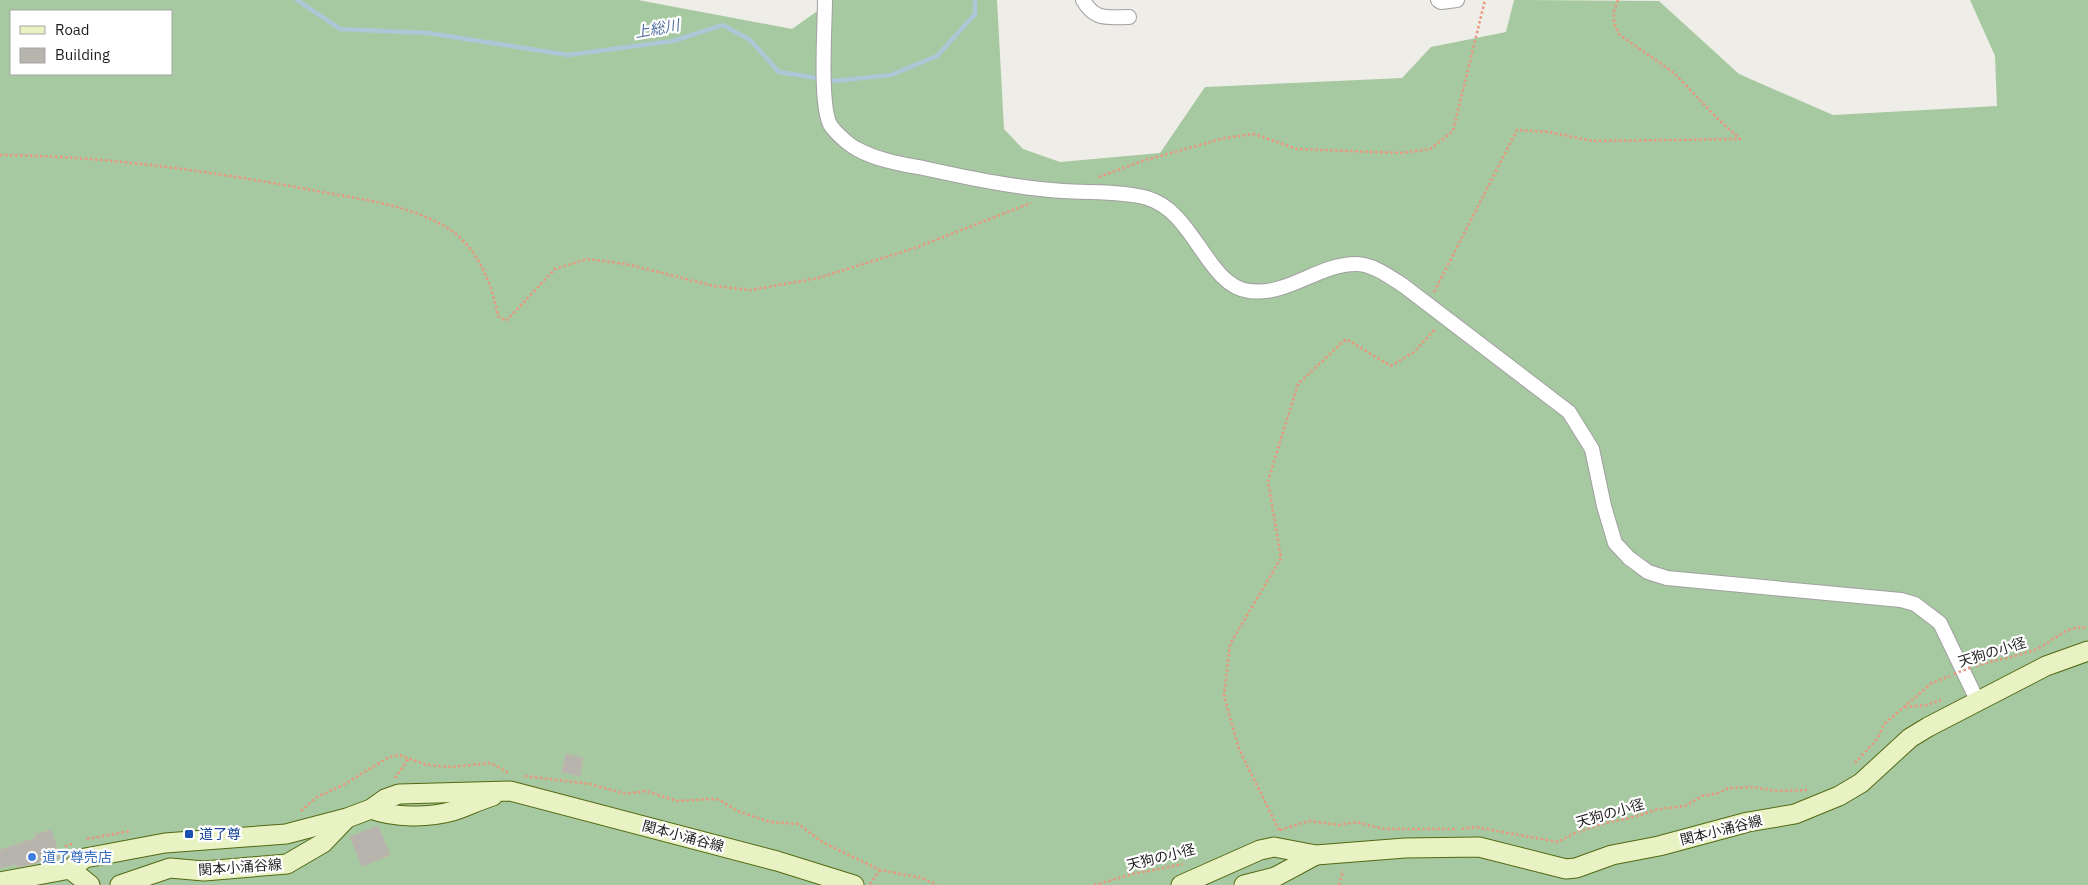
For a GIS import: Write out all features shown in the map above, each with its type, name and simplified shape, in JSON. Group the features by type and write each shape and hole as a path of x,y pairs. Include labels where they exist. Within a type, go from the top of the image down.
{"main road":[{"name":"関本小涌谷線","path":"1180,885 1260,850 1274,847 1316,855 1405,848 1479,847 1566,869 1576,868 1612,855 1659,846 1748,822 1795,814 1839,796 1872,775 1910,738 2046,666 2088,651"},
{"name":"関本小涌谷線","path":"0,882 70,869 85,858 165,843 286,834 347,818 371,809 385,798 399,794 510,791 777,861 854,885"},
{"name":"関本小涌谷線","path":"120,885 170,868 204,871 287,864 323,843 347,818"},
{"name":"関本小涌谷線","path":"1244,885 1275,877 1316,855"},
{"path":"70,869 90,885"}],"street":[{"path":"825,0 825,104 830,125 856,149 883,160 968,178 1061,191 1146,198 1158,202 1176,213 1218,271 1231,285 1247,291 1278,290 1336,268 1356,264 1379,270 1428,304 1569,412 1592,449 1604,506 1615,543 1629,558 1648,572 1667,578 1901,600 1915,604 1940,623 1978,702"},
{"path":"1083,0 1090,11 1102,17 1129,17"},
{"path":"1438,0 1441,2 1457,0"}],"path":[{"path":"1097,178 1161,156 1225,138 1254,134 1297,150 1401,153 1430,148 1453,131 1485,0"},
{"path":"1428,304 1516,130 1549,132 1593,141 1740,139 1674,73 1620,35 1614,26 1613,14 1618,0"},
{"path":"0,155 139,163 228,175 367,200 421,214 451,230 476,256 493,292 498,316 506,321 555,269 587,259 626,264 714,286 751,290 818,278 914,248 1034,202"},
{"path":"1289,849 1239,749 1224,696 1230,644 1281,558 1268,481 1298,384 1346,340 1391,366 1414,352 1444,318"},
{"name":"天狗の小径","path":"1852,766 1878,738 1884,724 1932,683 1972,667 2034,650 2051,638 2076,626 2088,628"},
{"path":"1903,707 1927,705"},
{"name":"天狗の小径","path":"1270,833 1309,821 1339,824 1356,822 1384,829 1475,827 1558,842 1575,833 1605,822 1630,818 1659,809 1685,806 1702,796 1718,793 1728,788 1753,786 1785,790 1808,790 1814,787"},
{"name":"天狗の小径","path":"1094,885 1189,862"},
{"path":"869,885 880,870"}],"green space":[{"path":"0,0 638,0 792,29 833,0 997,0 1004,129 1023,149 1060,162 1160,153 1205,87 1402,78 1431,47 1506,32 1514,0 1659,1 1739,74 1833,115 1997,106 1995,56 1970,0 2088,0 2088,885 0,885"}],"building":[{"path":"566,754 583,758 580,776 562,772"},
{"path":"378,826 390,855 362,866 350,837"},
{"path":"51,830 60,858 17,867 16,864 0,868 0,850 36,838 35,835"}],"waterway":[{"name":"上総川","path":"297,0 340,29 428,33 568,55 673,41 723,25 750,40 779,72 835,81 891,75 937,56 975,14 975,0"}],"place":[{"name":"道了尊","path":"189,834"},
{"name":"道了尊売店","path":"32,857"}]}
